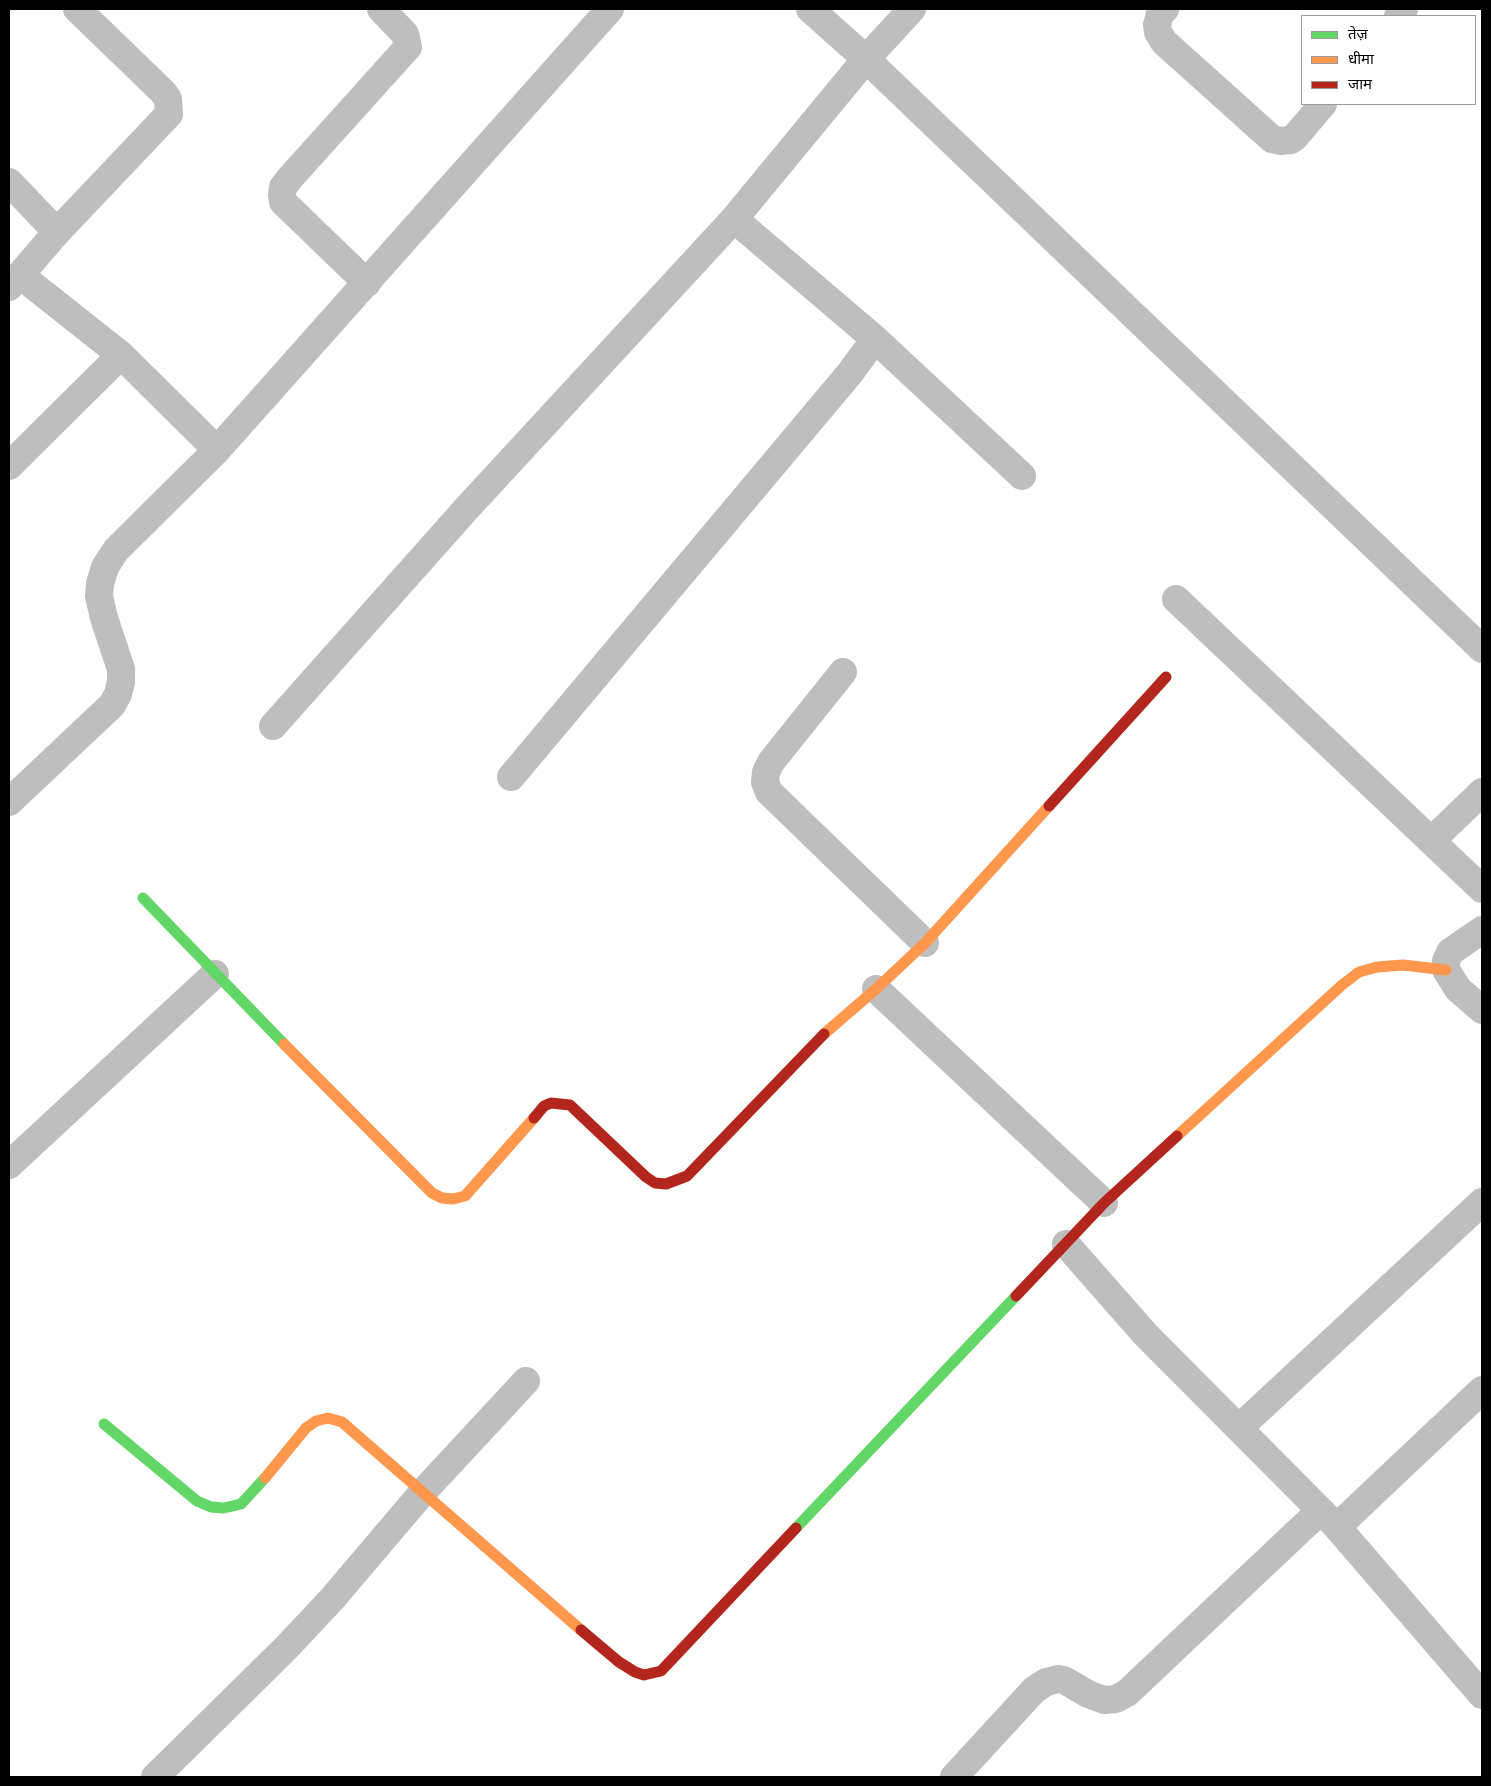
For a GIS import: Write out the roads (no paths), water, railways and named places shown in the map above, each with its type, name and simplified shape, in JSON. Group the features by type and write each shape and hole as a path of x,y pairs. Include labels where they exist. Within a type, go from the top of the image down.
{"street":[{"path":"77,9 164,92 168,99 170,114 57,232 14,281 121,355 217,450"},
{"path":"367,284 283,202 282,195 283,187 290,178 408,47 405,34 381,9"},
{"path":"9,802 112,705 118,694 121,682 121,669 104,618 99,596 100,584 105,568 116,550 217,450 367,284 610,9"},
{"path":"810,9 866,59 1482,649"},
{"path":"273,726 467,508 734,219 866,59 912,9"},
{"path":"1165,9 1160,14 1157,25 1158,32 1164,42 1272,138 1282,141 1295,137 1322,105"},
{"path":"9,182 57,232"},
{"path":"734,219 875,338 1022,476"},
{"path":"511,777 850,373 875,338"},
{"path":"9,466 121,355"},
{"path":"1176,599 1482,889"},
{"path":"843,672 771,762 766,772 765,782 769,792 925,942"},
{"path":"143,898 215,974 432,1193 442,1198 453,1199 465,1196 544,1106 560,1102 570,1105 646,1177 655,1182 666,1184 687,1176 829,1030 876,989 925,942 1166,677"},
{"path":"1432,840 1482,792"},
{"path":"1482,930 1450,952 1446,961 1446,970 1458,990 1482,1010"},
{"path":"104,1424 197,1501 224,1508 241,1504 248,1498 306,1428 316,1421 328,1418 342,1422 619,1662 644,1675 661,1671 1104,1203 1342,985 1359,972 1377,967 1403,965 1446,970"},
{"path":"9,1166 215,974"},
{"path":"876,989 1104,1203"},
{"path":"1239,1428 1482,1202"},
{"path":"1066,1244 1145,1334 1328,1519 1482,1695"},
{"path":"154,1777 286,1648 332,1599 422,1493 526,1381"},
{"path":"954,1777 1034,1690 1046,1682 1058,1679 1064,1680 1088,1694 1104,1700 1116,1699 1127,1693 1328,1519 1482,1390"}]}
